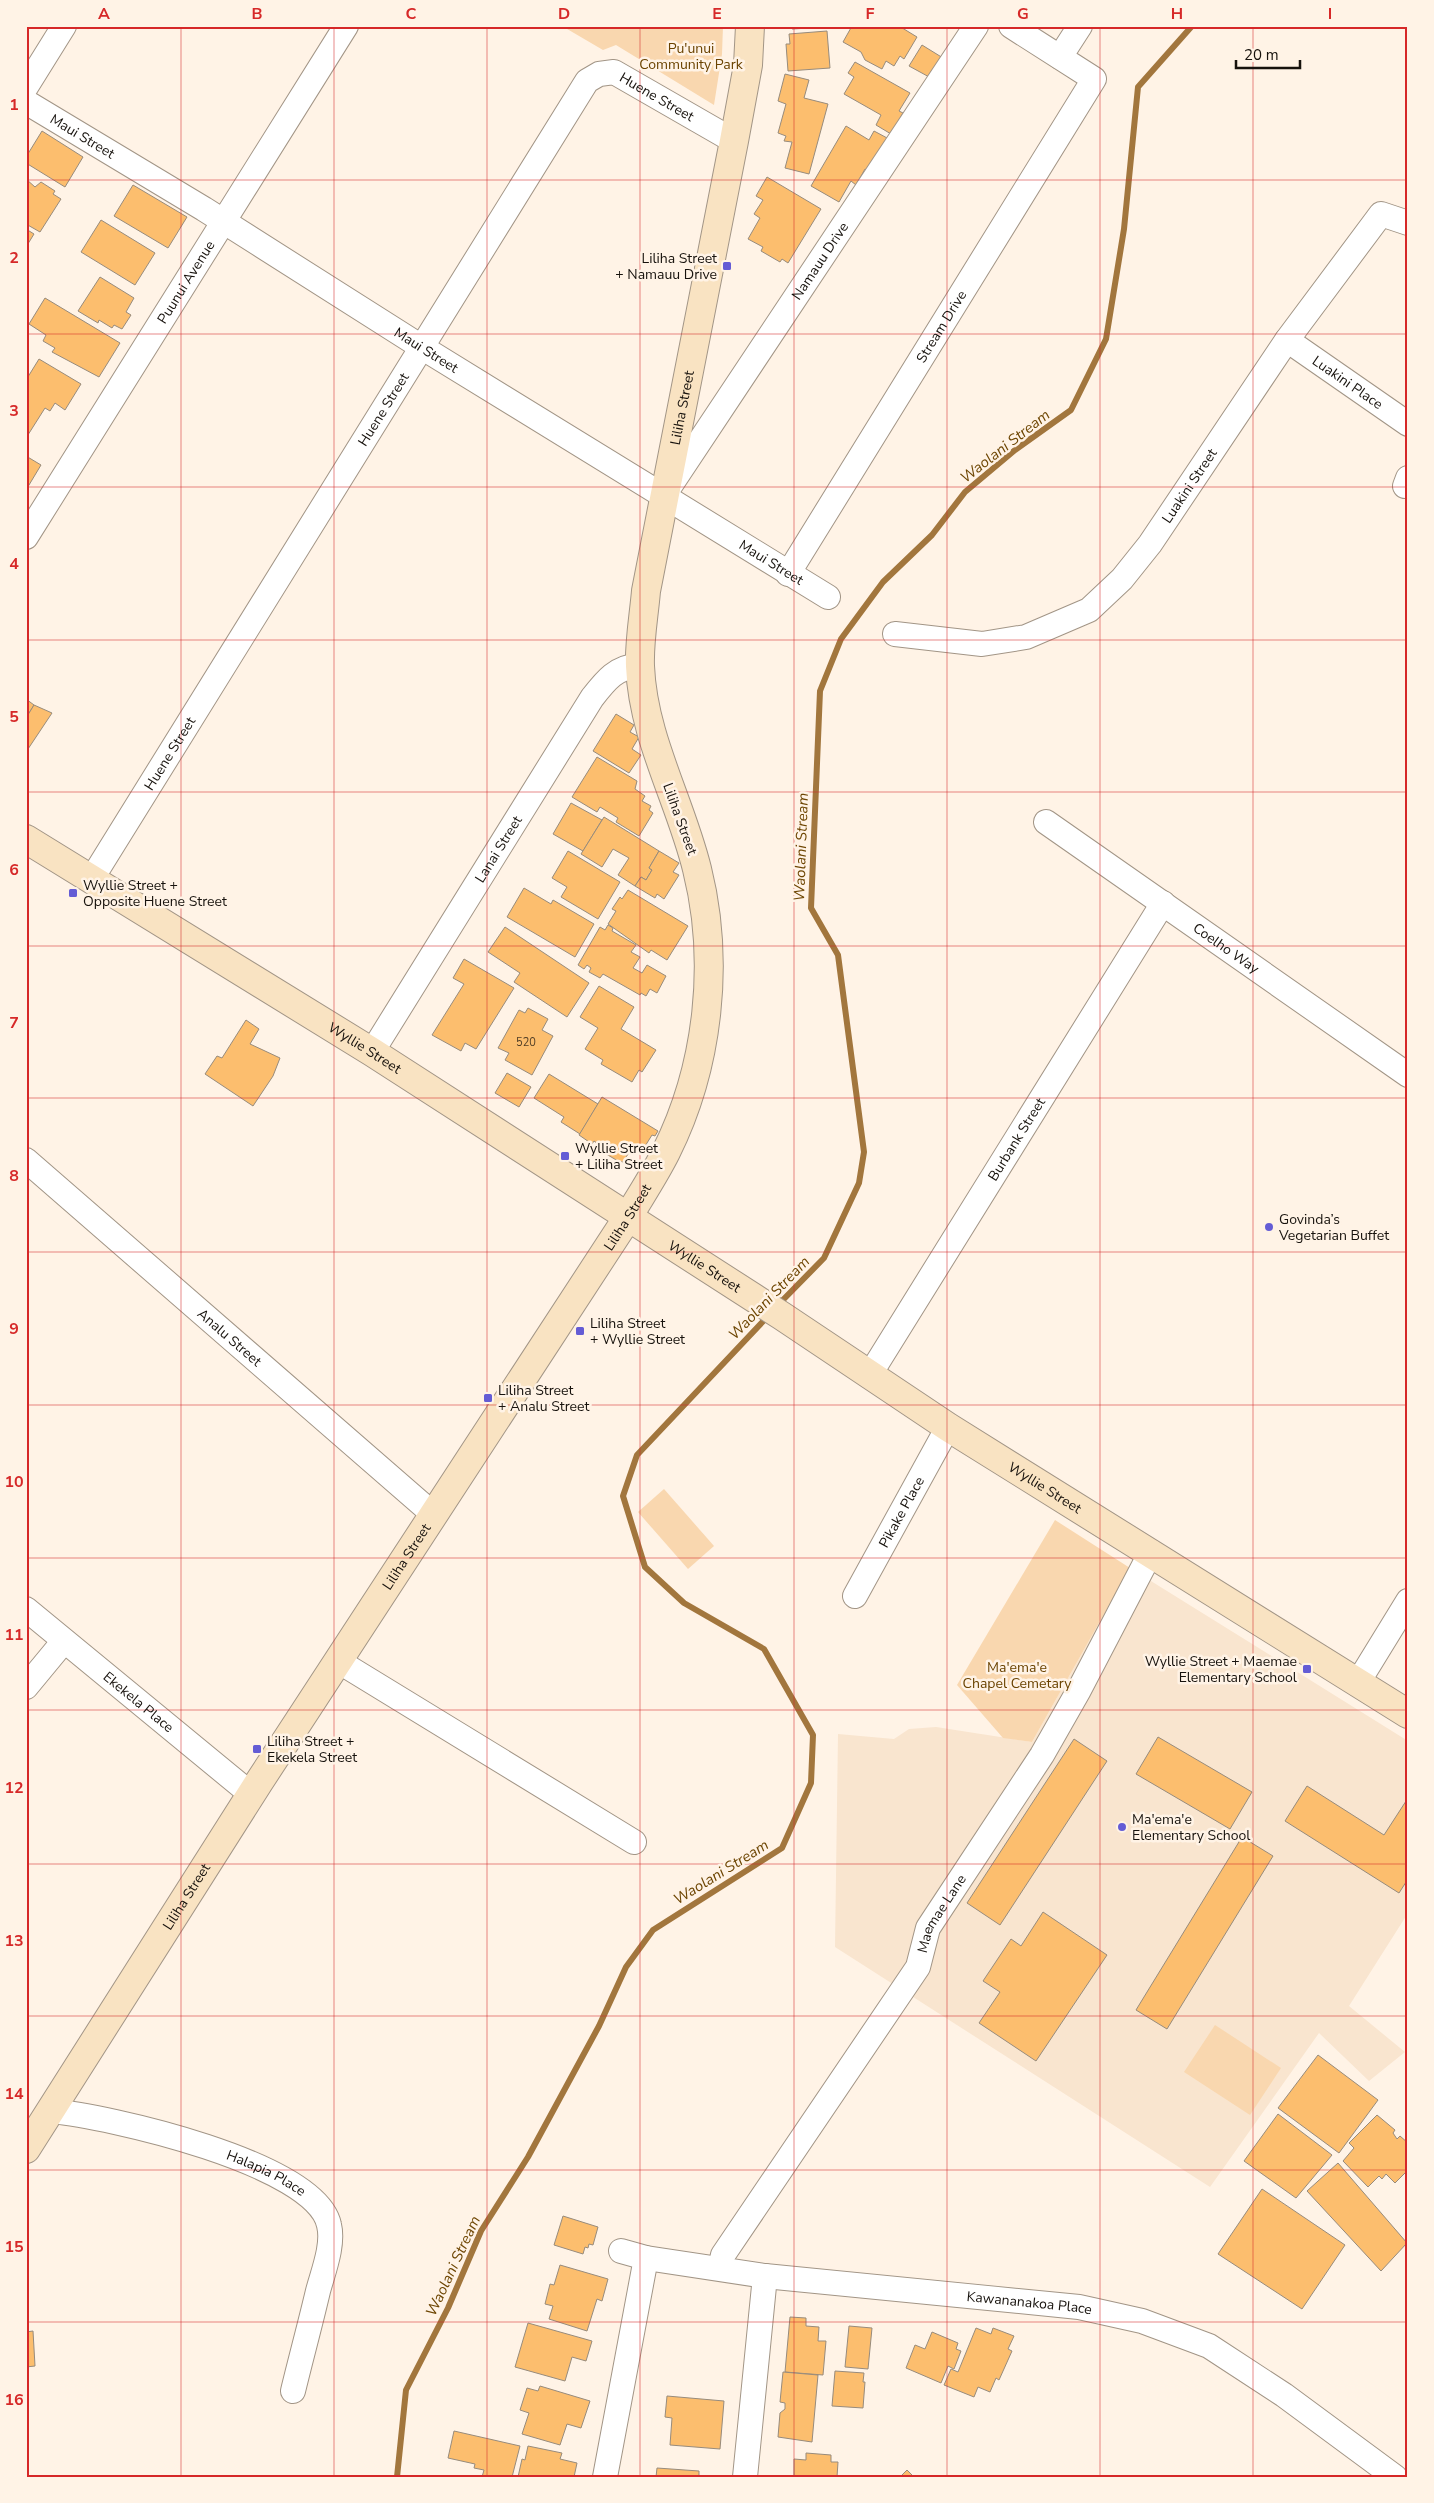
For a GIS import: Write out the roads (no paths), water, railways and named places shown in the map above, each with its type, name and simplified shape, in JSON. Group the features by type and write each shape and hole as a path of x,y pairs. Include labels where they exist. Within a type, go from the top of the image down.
{"street":[{"path":"26,87 64,26"},
{"name":"Puunui Avenue","path":"26,537 346,26"},
{"name":"Liliha Street","path":"26,2149 338,1660 628,1217 666,1151 695,1077 704,1036 709,979 708,933 697,869 688,838 656,751 649,723 640,665 646,591 748,65 750,26"},
{"name":"Namauu Drive","path":"663,496 976,26"},
{"path":"1011,26 1060,57 1080,26"},
{"name":"Stream Drive","path":"788,574 1094,79 1060,57"},
{"name":"Huene Street","path":"91,880 423,348 587,80 599,74 614,72 734,141"},
{"name":"Maui Street","path":"26,102 224,222 423,348 828,597"},
{"name":"Luakini Street","path":"895,634 982,644 1026,637 1089,610 1122,579 1150,544 1287,340 1381,214 1408,224"},
{"name":"Luakini Place","path":"1287,340 1408,424"},
{"name":"Lanai Street","path":"372,1052 592,698 613,673 627,666 640,665"},
{"name":"Coelho Way","path":"1046,822 1408,1075"},
{"name":"Wyllie Street","path":"26,839 372,1052 782,1316 869,1376 948,1427 1151,1552 1357,1684 1408,1714"},
{"name":"Burbank Street","path":"869,1376 1163,903"},
{"name":"Analu Street","path":"26,1160 433,1514"},
{"name":"Pikake Place","path":"856,1596 948,1427"},
{"name":"Maemae Lane","path":"720,2268 724,2255 918,1967 928,1928 1042,1755 1079,1690 1151,1552"},
{"path":"1357,1684 1408,1601"},
{"name":"Ekekela Place","path":"26,1609 252,1795"},
{"path":"26,1687 64,1641"},
{"path":"338,1660 634,1842"},
{"name":"Halapia Place","path":"51,2110 84,2114 234,2156 283,2178 305,2191 320,2204 330,2226 330,2237 293,2391"},
{"name":"Kawananakoa Place","path":"621,2251 646,2258 765,2276 1079,2307 1142,2321 1209,2346 1284,2395 1394,2477"},
{"path":"605,2477 646,2258"},
{"path":"745,2477 765,2276"}],"waterway":[{"name":"Waolani Stream","path":"777,1306 824,1258 859,1183 864,1152 838,955 811,908 820,691 841,639 883,582 932,535 965,492 1015,450 1071,410 1106,339 1124,229 1138,87 1192,26"},
{"name":"Waolani Stream","path":"397,2477 406,2390 448,2308 481,2231 528,2157 599,2026 626,1967 653,1930 782,1848 811,1783 813,1735 764,1649 684,1603 645,1567 623,1496 637,1455 769,1315"}],"place":[{"name":"Liliha Street + Namauu Drive","path":"727,266"},
{"name":"Wyllie Street + Opposite Huene Street","path":"73,893"},
{"name":"Wyllie Street + Liliha Street","path":"565,1156"},
{"name":"Govinda’s Vegetarian Buffet","path":"1269,1227"},
{"name":"Liliha Street + Wyllie Street","path":"580,1331"},
{"name":"Liliha Street + Analu Street","path":"488,1398"},
{"name":"Wyllie Street + Maemae Elementary School","path":"1307,1669"},
{"name":"Liliha Street + Ekekela Street","path":"257,1749"},
{"name":"Ma'ema'e Elementary School","path":"1122,1827"}],"park label":[{"name":"Pu'unui Community Park","path":"691,56"},
{"name":"Ma'ema'e Chapel Cemetary","path":"1017,1675"}]}
